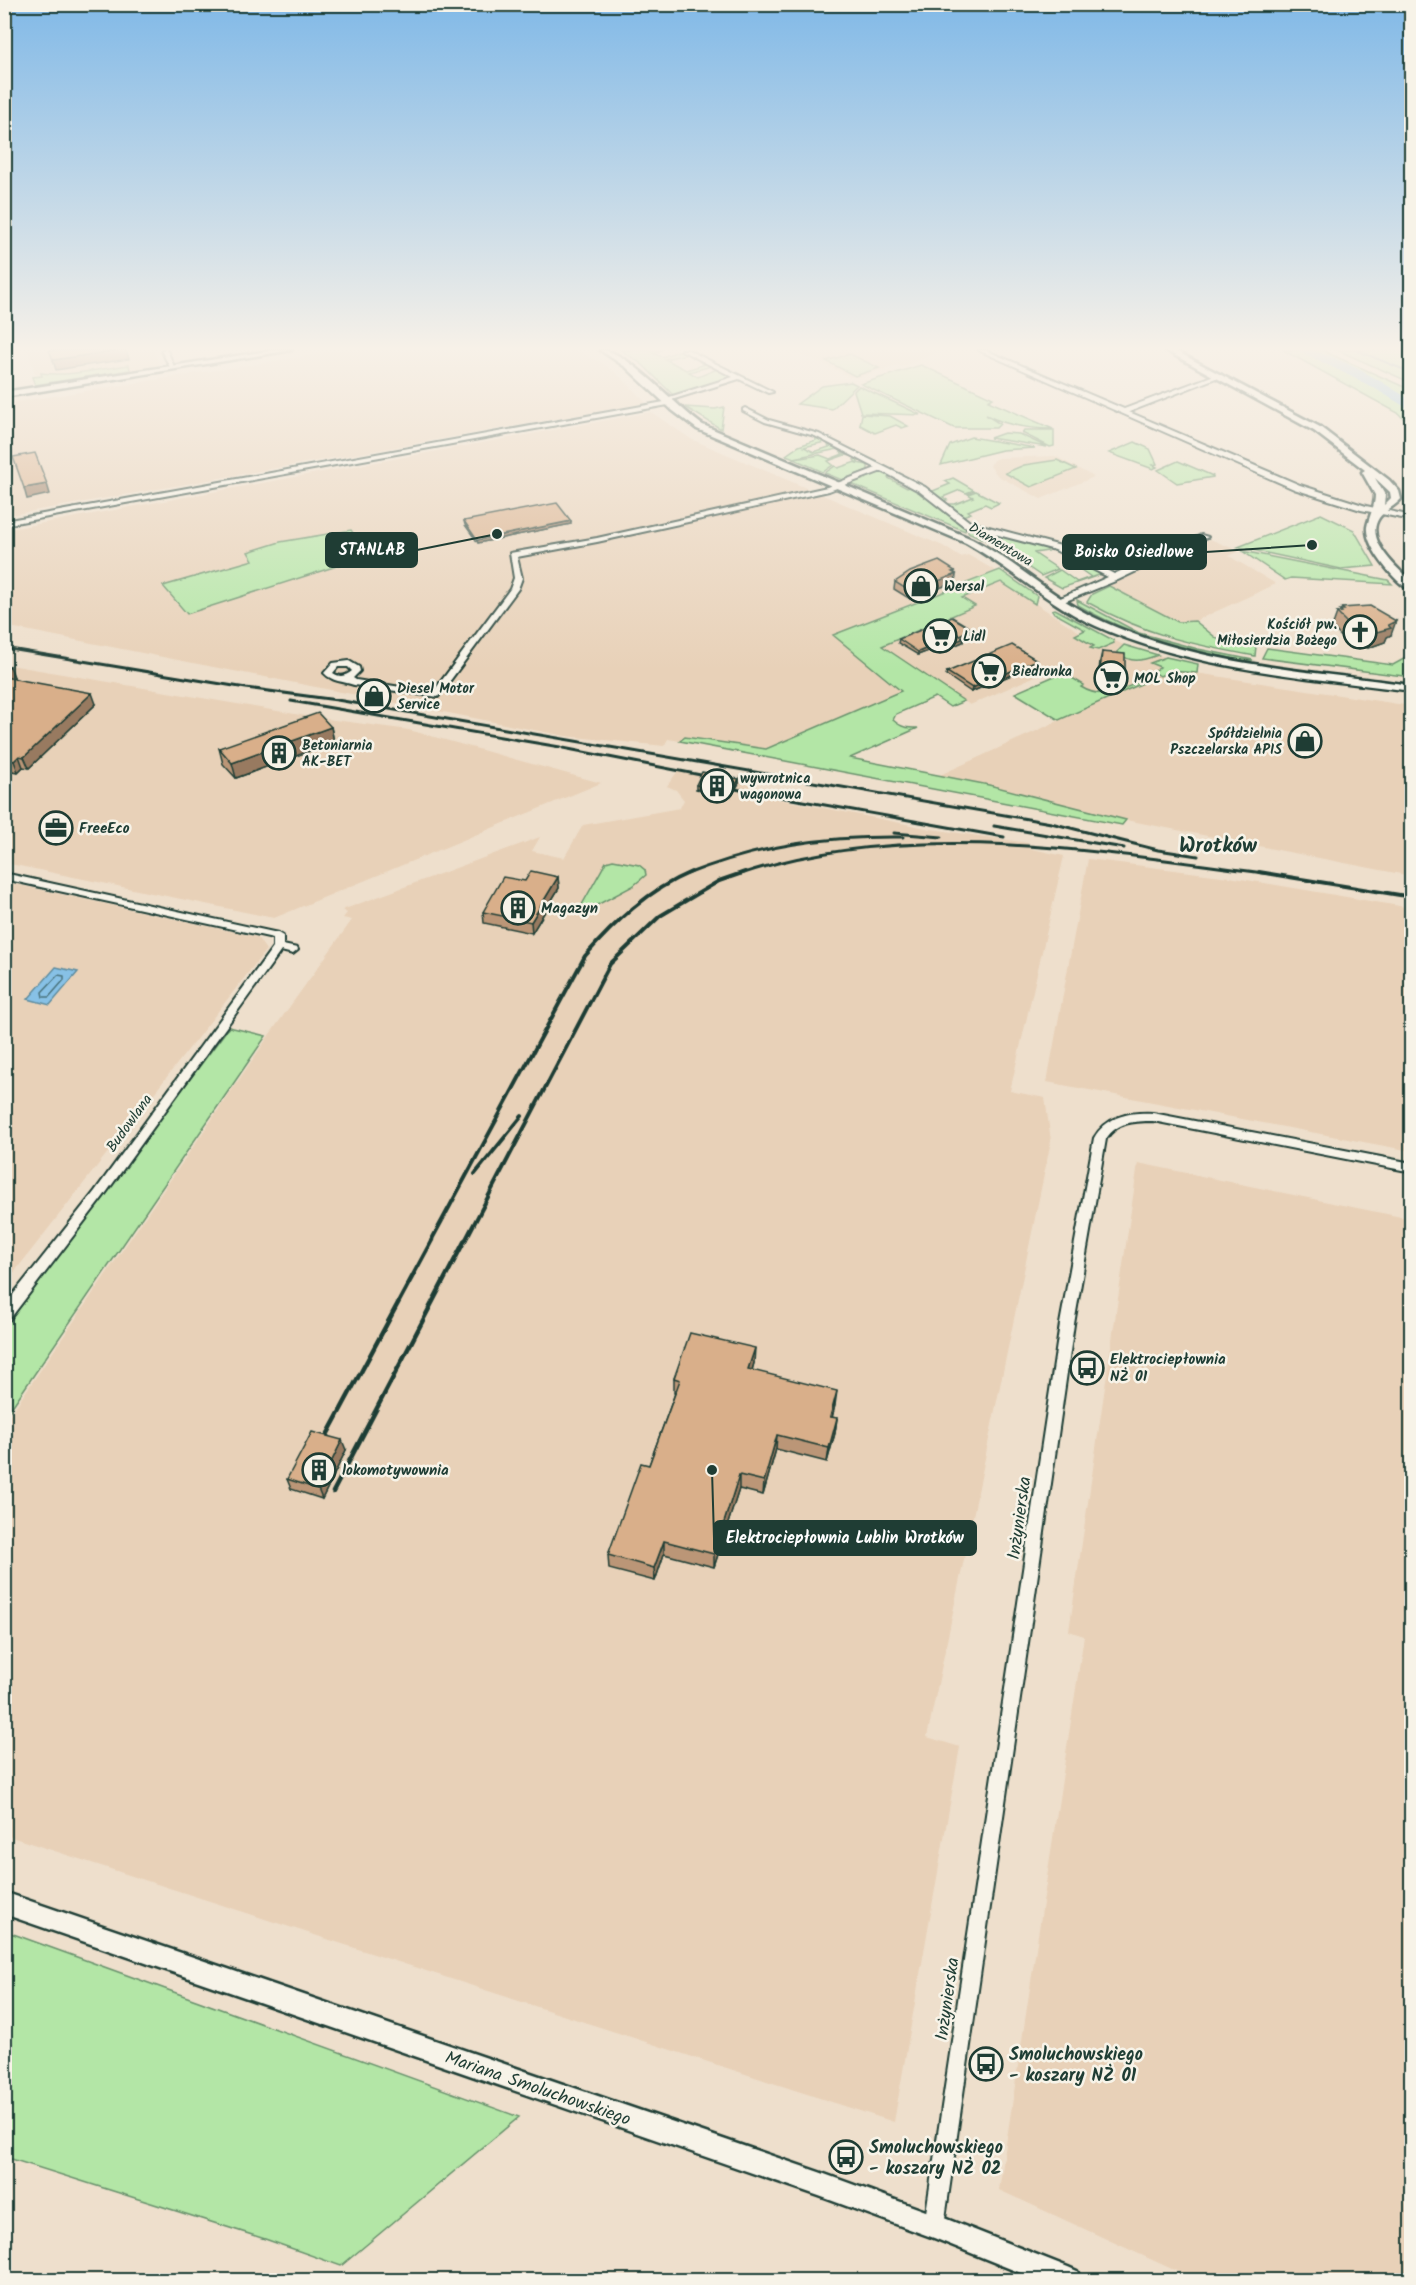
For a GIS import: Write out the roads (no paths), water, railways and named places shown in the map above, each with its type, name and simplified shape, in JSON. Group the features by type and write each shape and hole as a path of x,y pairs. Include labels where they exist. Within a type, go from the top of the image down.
{"street":[{"path":"4,524 367,457"},
{"name":"Diamentowa","path":"769,457 980,547 1098,623 1174,650 1239,663 1412,688"},
{"path":"858,457 922,489 966,524 1058,548 1115,578"},
{"path":"1227,457 1300,488 1378,514 1412,518"},
{"path":"1351,457 1386,482 1396,494 1394,502 1378,514"},
{"path":"1364,467 1380,495 1378,514 1371,532 1378,547 1412,588"},
{"path":"346,678 354,682 435,695 514,589 518,578 513,555 597,540 838,486 881,469"},
{"path":"1061,601 1204,537"},
{"path":"4,876 278,936 278,947 293,950"},
{"name":"Budowlana","path":"4,1316 99,1194 278,947"},
{"name":"Inżynierska","path":"934,2226 1067,1324 1100,1138 1111,1125 1124,1119 1153,1117 1412,1168"},
{"name":"Mariana Smoluchowskiego","path":"4,1903 934,2226 1068,2280"}],"water":[{"path":"56,967 78,972 50,1005 28,999"}],"railway":[{"path":"4,648 246,688 337,700 1051,823 1158,850 1198,856"},
{"path":"291,701 560,747"},
{"path":"563,748 716,778"},
{"path":"735,789 1004,837"},
{"path":"994,826 1124,848"},
{"path":"894,833 942,837"},
{"path":"687,874 741,856 793,844 847,838 903,837"},
{"path":"741,874 804,857 869,847 936,844 1004,845 1072,850 1271,874"},
{"path":"431,1241 585,956 633,908 675,879 691,872"},
{"path":"465,1241 610,964 660,916 719,881 745,872"},
{"path":"1259,872 1412,897"},
{"path":"475,1174 522,1116"},
{"path":"319,1450 432,1240"},
{"path":"333,1492 465,1240"}],"place":[{"name":"STANLAB","path":"497,534"},
{"name":"Boisko Osiedlowe","path":"1312,545"},
{"name":"Wersal","path":"921,586"},
{"name":"Kościół pw. Miłosierdzia Bożego","path":"1360,632"},
{"name":"Lidl","path":"940,636"},
{"name":"Biedronka","path":"989,671"},
{"name":"MOL Shop","path":"1111,678"},
{"name":"Diesel Motor Service","path":"374,696"},
{"name":"Spółdzielnia Pszczelarska APIS","path":"1305,741"},
{"name":"Betoniarnia AK-BET","path":"279,753"},
{"name":"wywrotnica wagonowa","path":"717,786"},
{"name":"FreeEco","path":"56,828"},
{"name":"Magazyn","path":"518,908"},
{"name":"Elektrociepłownia NŻ 01","path":"1087,1368"},
{"name":"lokomotywownia","path":"319,1470"},
{"name":"Elektrociepłownia Lublin Wrotków","path":"712,1470"},
{"name":"Smoluchowskiego - koszary NŻ 01","path":"986,2064"},
{"name":"Smoluchowskiego - koszary NŻ 02","path":"846,2157"}],"district":[{"name":"Wrotków","path":"1218,845"}]}
